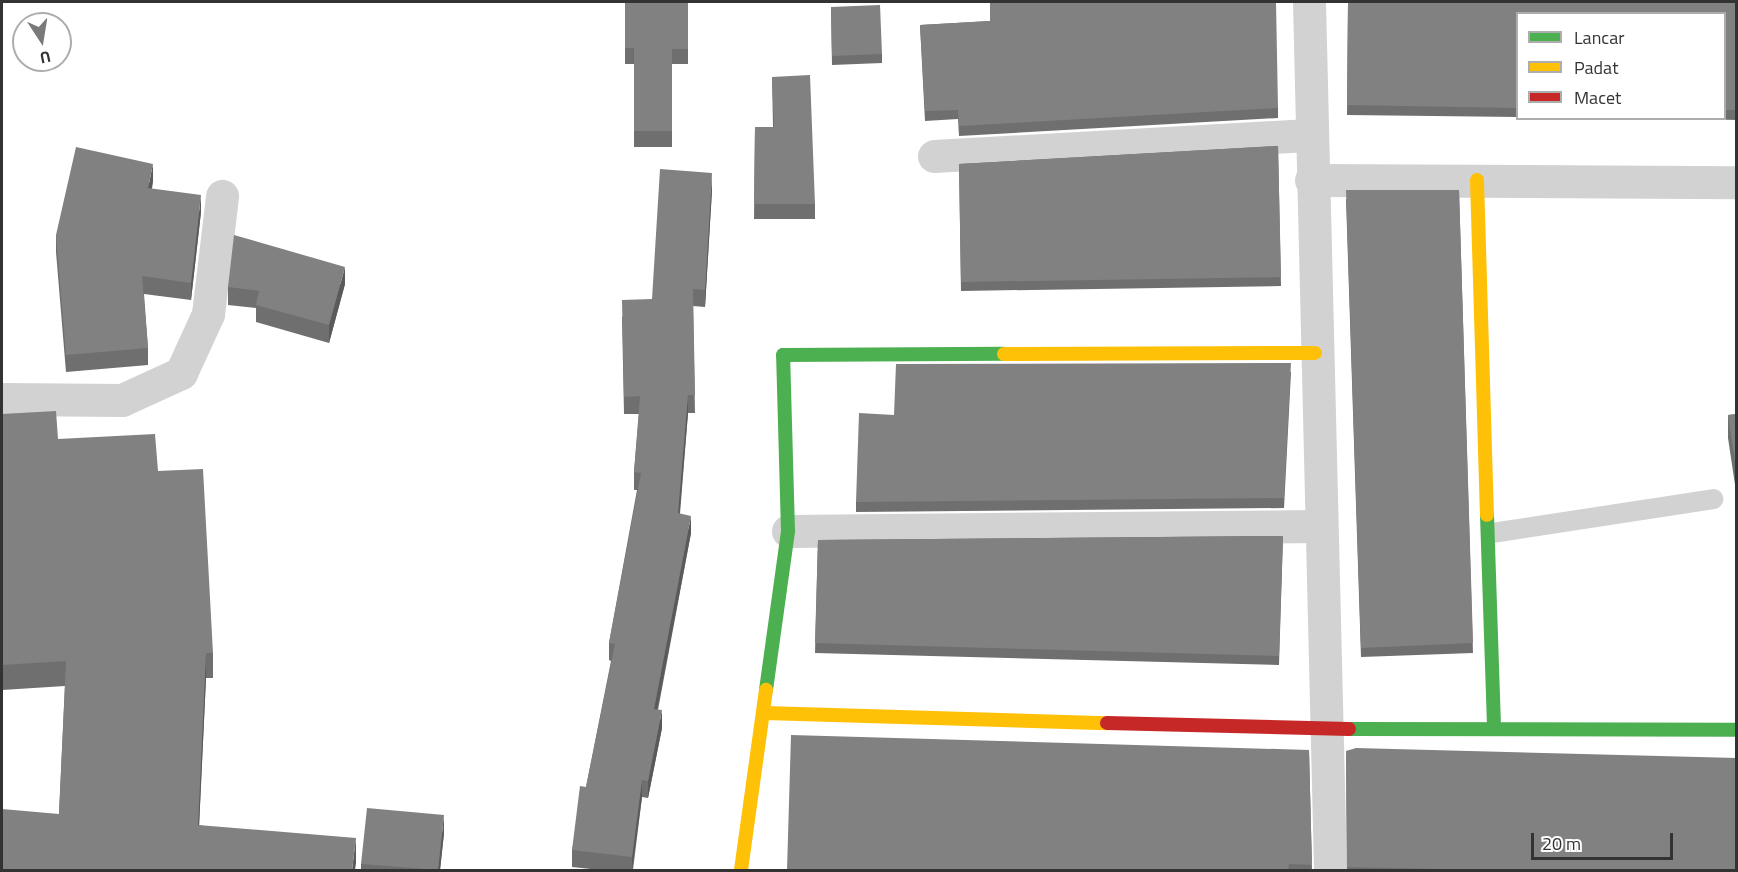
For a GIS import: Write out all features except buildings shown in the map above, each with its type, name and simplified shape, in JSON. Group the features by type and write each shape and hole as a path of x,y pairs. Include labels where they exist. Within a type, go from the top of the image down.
{"street":[{"path":"1309,2 1308,135 1329,729 1330,870"},
{"path":"934,156 1308,135"},
{"path":"1311,180 1737,182"},
{"path":"1477,180 1492,533 1494,728"},
{"path":"2,399 122,400 181,374 208,314 222,196"},
{"path":"741,870 765,713 788,531 783,355 1315,353"},
{"path":"788,531 1321,526"},
{"path":"765,713 1329,729 1737,730"}],"lane":[{"path":"1492,533 1713,499"}],"traffic: fast":[{"path":"766,690 788,531 783,355 1004,354"},
{"path":"1487,515 1494,728"},
{"path":"1349,729 1736,730"}],"traffic: slow":[{"path":"1477,180 1487,515"},
{"path":"1004,354 1315,353"},
{"path":"741,870 766,690"},
{"path":"765,713 1107,723"}],"traffic: jam":[{"path":"1107,723 1349,729"}]}
